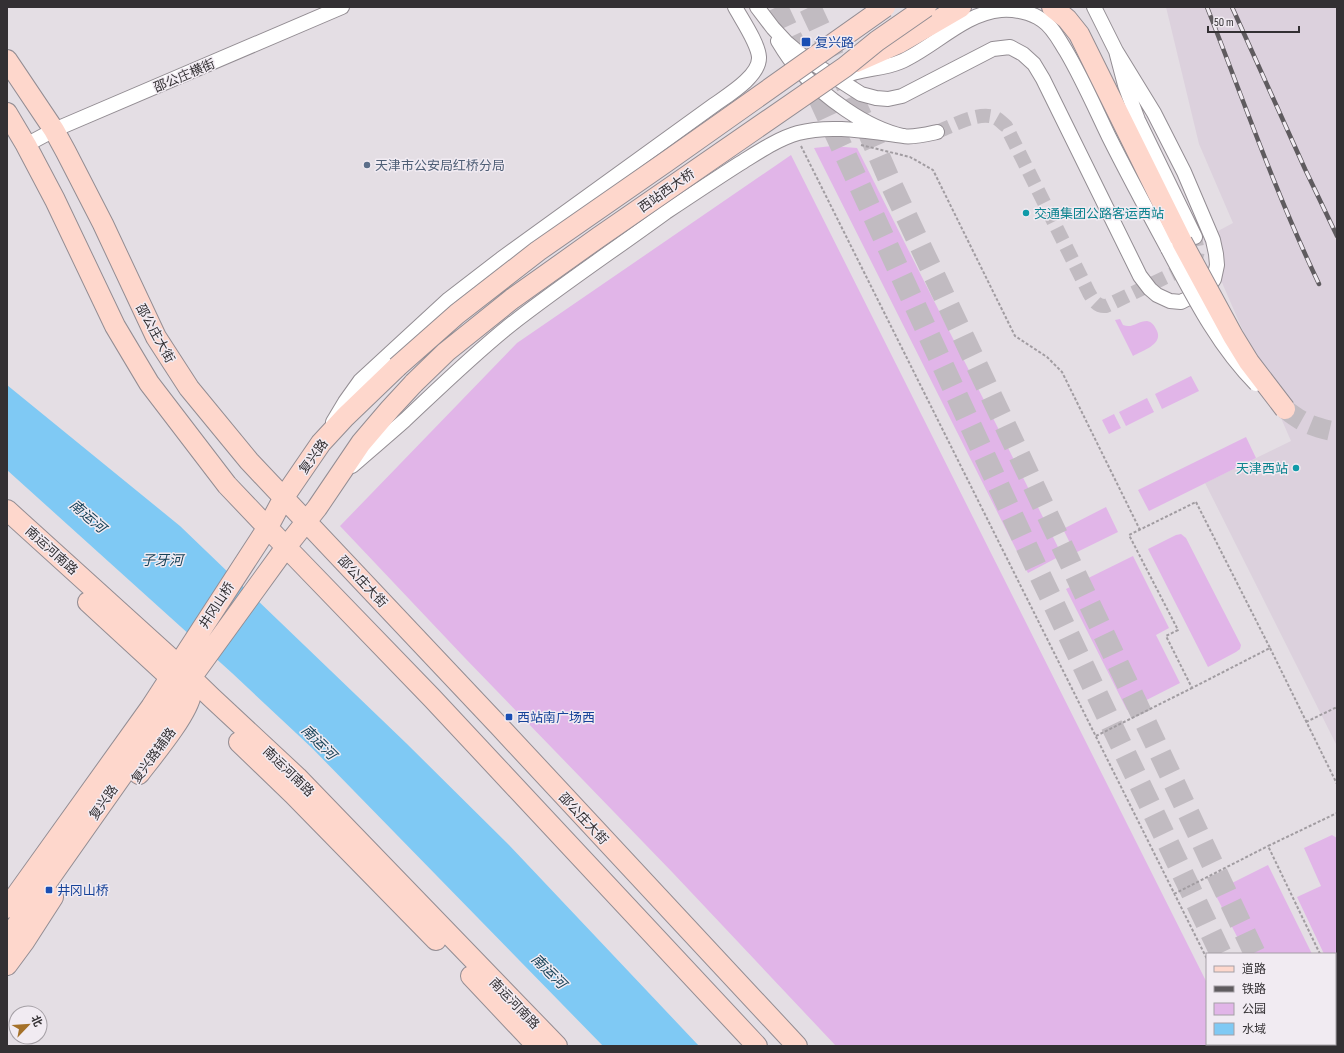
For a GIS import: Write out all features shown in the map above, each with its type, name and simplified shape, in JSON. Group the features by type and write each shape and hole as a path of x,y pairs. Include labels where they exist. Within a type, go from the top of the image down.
{"street":[{"name":"邵公庄横街","path":"26,145 54,130 342,7"},
{"path":"321,443 345,402 360,381 449,299 714,105 754,73 759,59 755,45 735,7"},
{"path":"757,7 786,42 805,58 842,73 861,94 876,98 888,99 902,96 993,49 1010,47 1023,54 1034,64 1043,79 1140,276 1150,289 1157,295 1170,301 1181,302 1208,288 1214,279 1217,265 1213,240 1184,172 1154,113 1116,51 1094,7"},
{"path":"757,7 781,46 797,68 821,90 848,112 881,128 904,136"},
{"name":"西站西大桥","path":"397,367 457,314 538,251 885,7"},
{"name":"西站西大桥","path":"336,479 361,443 414,383 446,352 512,299 599,237 842,73 877,41 926,7"},
{"path":"821,90 842,73 899,43 961,7"},
{"path":"1052,7 1067,19 1079,34 1182,242 1229,330 1249,362 1285,409"},
{"path":"842,73 856,72 900,62 972,19 989,12 1002,10 1028,13 1042,20 1055,32 1074,64 1109,136 1177,267 1210,324 1231,356 1247,376 1264,393 1285,409"},
{"path":"1116,51 1125,85 1138,120 1194,237"},
{"name":"邵公庄大街","path":"7,60 54,130 103,224 156,338 189,388 249,461 500,726 797,1046"},
{"path":"714,105 753,156"},
{"path":"7,113 55,200 115,326 149,383 227,485 432,698 757,1046"},
{"path":"286,547 306,522 336,479 479,352 567,283 689,197 753,156 784,139 812,130 852,130 904,136 937,132"},
{"name":"复兴路","path":"247,558 268,527 284,497 321,443 345,417 397,367"},
{"name":"南运河南路","path":"7,510 183,675 297,777 557,1046"},
{"name":"南运河南路","path":"7,527 183,675 293,794 537,1046"},
{"name":"井冈山桥","path":"183,675 266,576 286,547"},
{"name":"井冈山桥","path":"183,675 247,558"},
{"path":"7,885 151,685 183,675"},
{"name":"复兴路","path":"7,908 183,675"},
{"name":"复兴路","path":"7,939 183,675"},
{"name":"复兴路辅路","path":"7,965 24,942 48,903 183,714 183,675"}],"path":[{"path":"858,144 910,157 932,170 1015,336 1047,358 1062,372 1140,530"},
{"path":"806,145 801,146 1206,957"},
{"path":"1192,688 1166,636 1178,630 1129,535 1196,502 1337,784"},
{"path":"1096,736 1270,648"},
{"path":"1306,722 1337,707"},
{"path":"1174,894 1337,813"},
{"path":"1268,846 1320,953"}],"shaded area":[{"name":"天津西站","path":"1166,7 1337,7 1337,746 1205,483 1291,441 1203,239 1233,223 1199,144"}],"green space":[{"path":"832,146 857,148 1062,555 1028,573 814,148"},
{"path":"791,155 1206,981 1206,1045 1239,1046 836,1046 673,873 464,657 340,526 517,343"},
{"path":"1120,319 1123,325 1126,326 1144,321 1150,322 1156,329 1158,339 1152,346 1133,356 1115,320"},
{"path":"1191,376 1199,391 1162,409 1155,394"},
{"path":"1147,398 1154,412 1126,426 1119,412"},
{"path":"1114,414 1121,428 1109,434 1102,420"},
{"path":"1246,437 1256,458 1149,511 1138,490"},
{"path":"1106,507 1118,532 1075,553 1063,529"},
{"path":"1181,534 1186,538 1241,645 1240,649 1236,652 1208,667 1148,549"},
{"path":"1133,556 1169,628 1156,635 1180,683 1127,710 1066,589"},
{"path":"1332,835 1337,838 1337,976 1336,953 1324,953 1297,897 1321,886 1304,848"},
{"path":"1268,865 1312,953 1245,953 1214,892"},
{"path":"1264,1045 1310,1046 1265,1046"}],"water":[{"name":"子牙河","path":"7,385 180,526 406,743 509,845 699,1046 603,1046 312,748 232,673 7,470"}],"tunnel":[{"path":"777,7 1037,569 1221,953"},
{"path":"810,7 892,186 1255,953"},
{"path":"937,132 974,117 982,116 996,118 1006,126 1089,293 1100,305 1106,306 1187,267 1195,260 1197,254 1195,237"},
{"path":"1285,409 1309,424 1337,432"}],"railway":[{"path":"1207,7 1288,216 1319,284"},
{"path":"1232,7 1337,236"}],"place":[{"name":"复兴路","path":"806,42"},
{"name":"天津市公安局红桥分局","path":"367,165"},
{"name":"交通集团公路客运西站","path":"1026,213"},
{"name":"天津西站","path":"1296,468"},
{"name":"西站南广场西","path":"509,717"},
{"name":"井冈山桥","path":"49,890"}],"water label":[{"name":"南运河","path":"88,516"},
{"name":"南运河","path":"319,742"},
{"name":"南运河","path":"549,971"}]}
